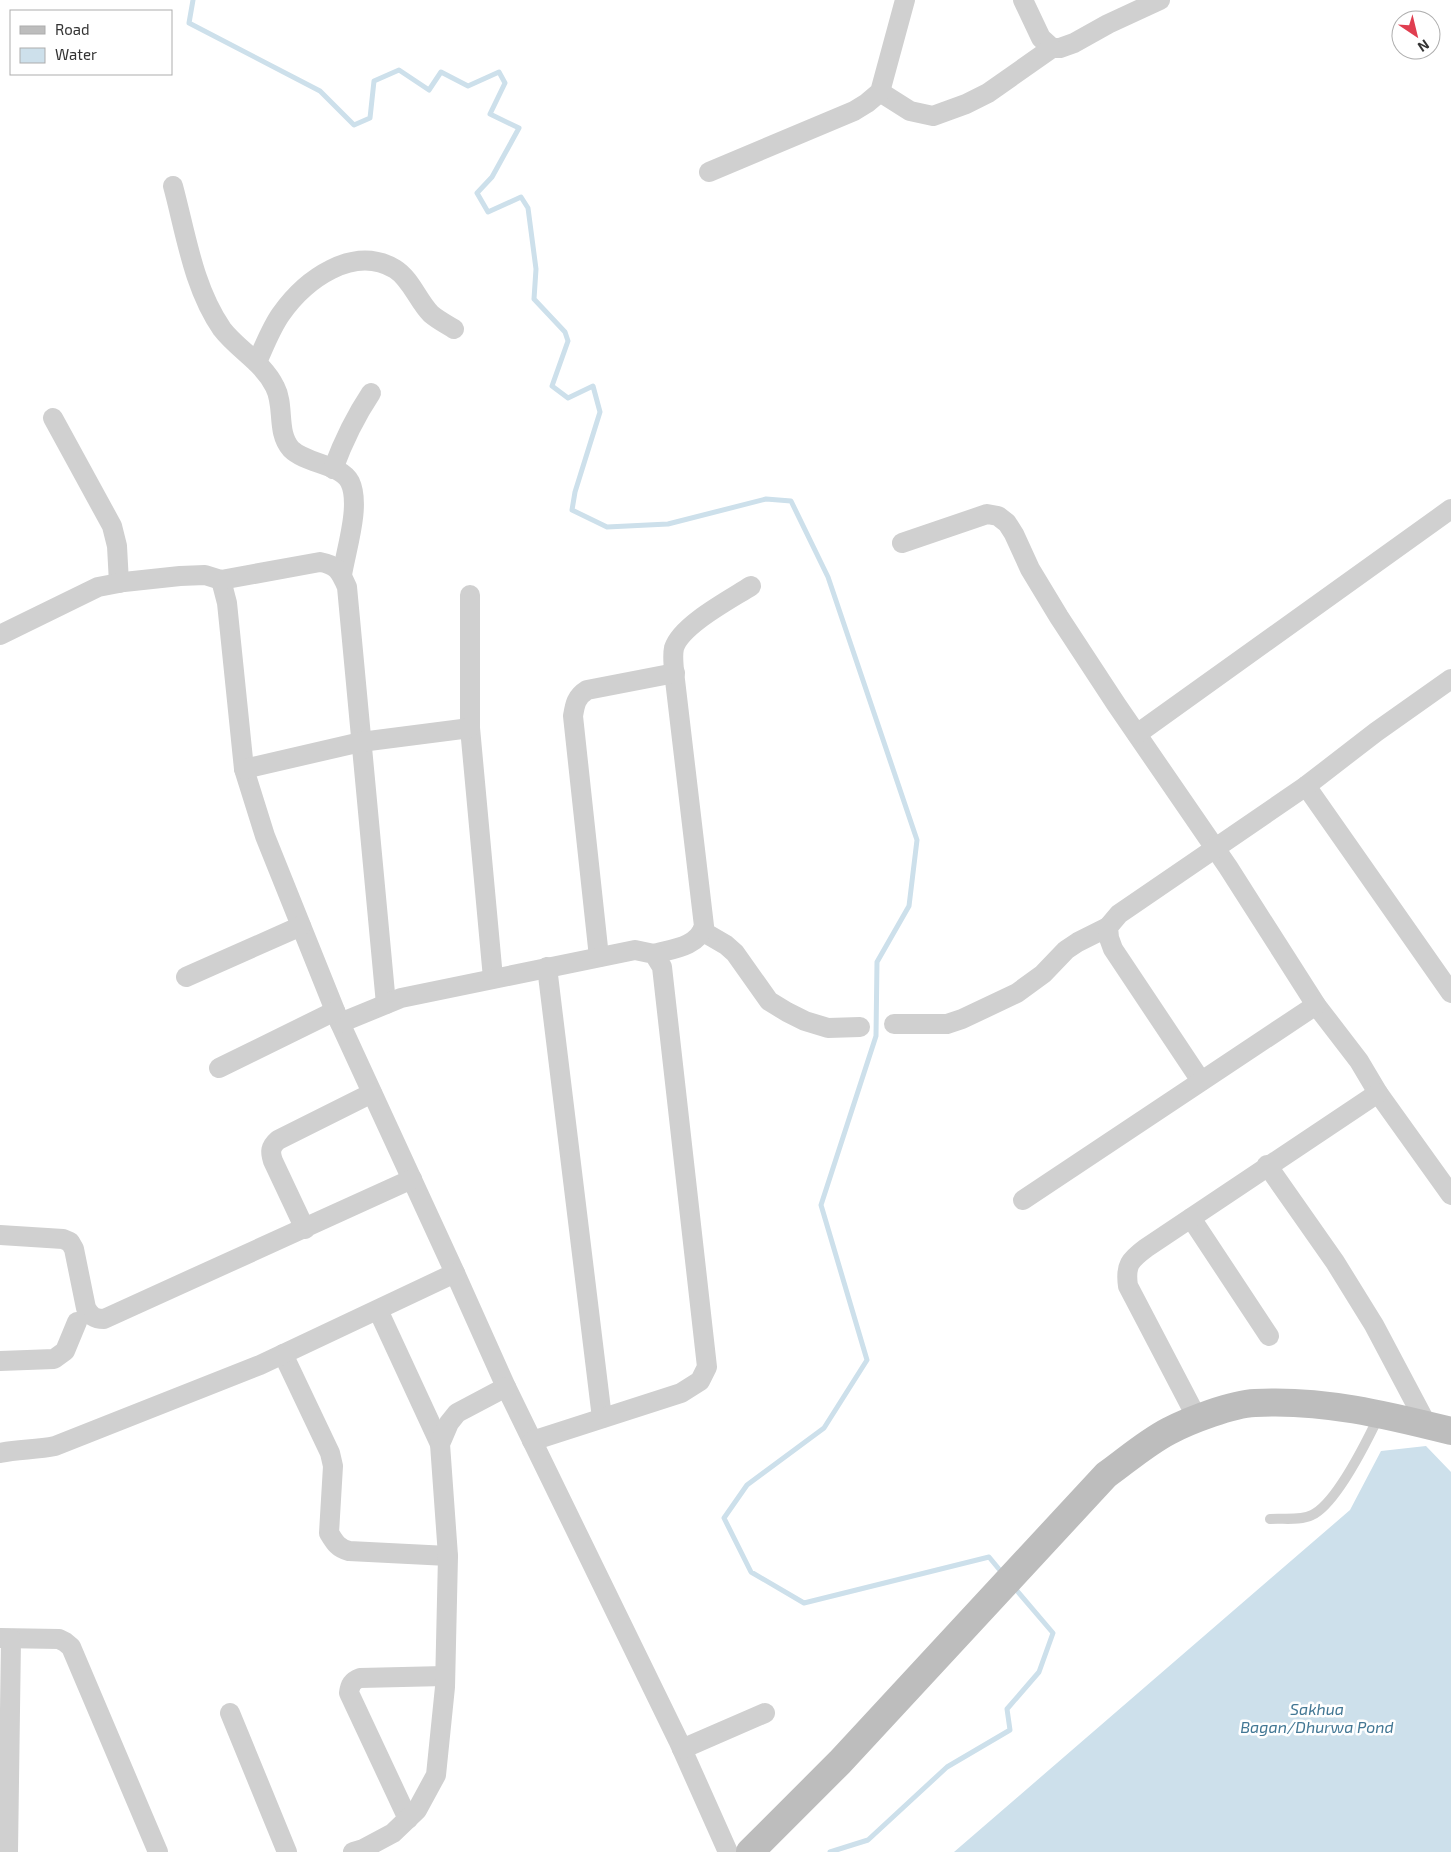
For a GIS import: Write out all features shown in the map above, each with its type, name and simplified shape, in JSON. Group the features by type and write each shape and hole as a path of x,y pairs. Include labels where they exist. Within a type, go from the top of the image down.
{"street":[{"path":"709,172 867,104 880,92 905,0"},
{"path":"1023,0 1041,38 1052,48"},
{"path":"880,92 910,111 933,116 966,104 988,93 1052,48 1060,48 1074,43 1108,24 1160,0"},
{"path":"173,186 202,294 222,328 234,343 266,371 276,388 286,441 292,449 302,456 343,473 350,482 354,509 342,575"},
{"path":"257,362 279,316 296,295 318,276 345,264 367,260 396,270 432,314 454,329"},
{"path":"332,469 341,445 357,413 371,393"},
{"path":"53,418 112,526 117,546 119,583"},
{"path":"1137,734 1451,509"},
{"path":"902,543 987,514 1003,519 1014,534 1030,569 1058,617 1215,849 1316,1005 1359,1062 1451,1195"},
{"path":"0,635 98,587 180,576 205,575 221,580 320,562 332,564 342,575 346,587 386,1004"},
{"path":"221,580 227,603 244,769 264,836 338,1017 506,1388 682,1749 728,1852"},
{"path":"219,1068 338,1017 401,998 635,950 654,954 691,943 698,938 704,926 674,673 674,648 690,626 751,586"},
{"path":"470,595 470,728 493,978"},
{"path":"599,957 573,716 575,702 579,695 587,690 674,673"},
{"path":"894,1024 947,1024 962,1019 1017,993 1043,974 1072,946 1108,927 1120,914 1306,786 1376,732 1451,679"},
{"path":"244,769 361,742 470,728"},
{"path":"1306,786 1451,993"},
{"path":"186,978 301,926"},
{"path":"1108,927 1108,938 1113,949 1202,1081"},
{"path":"702,931 726,945 735,953 769,1001 787,1012 805,1021 828,1028 860,1027"},
{"path":"532,1441 682,1393 700,1382 707,1367 662,967 654,954"},
{"path":"547,967 602,1418"},
{"path":"1023,1200 1316,1005"},
{"path":"1197,1418 1128,1286 1126,1275 1128,1264 1135,1256 1378,1092"},
{"path":"305,1229 273,1161 270,1152 272,1146 278,1140 372,1093"},
{"path":"1267,1166 1335,1262 1439,1428"},
{"path":"0,1235 64,1239 70,1242 74,1249 86,1308 90,1315 96,1319 104,1319 412,1179"},
{"path":"1191,1218 1269,1336"},
{"path":"0,1453 17,1450 36,1450 54,1446 260,1365 455,1273"},
{"path":"353,1852 363,1849 393,1833 417,1810 436,1775 445,1676 448,1556 440,1444 378,1310"},
{"path":"0,1361 54,1359 65,1351 77,1322"},
{"path":"283,1354 330,1453 333,1466 329,1533 334,1542 340,1549 349,1551 448,1556"},
{"path":"440,1444 449,1423 457,1413 506,1388"},
{"path":"750,1852 840,1762 1106,1475 1147,1444 1197,1418 1254,1403 1340,1406 1439,1428"},
{"path":"8,1852 6,1638 59,1639 71,1647 158,1852"},
{"path":"408,1818 349,1693 350,1686 360,1678 445,1676"},
{"path":"230,1713 287,1852"},
{"path":"682,1749 765,1713"}],"lane":[{"path":"1270,1518 1304,1518 1321,1510 1345,1479 1380,1415"}],"water":[{"name":"Sakhua Bagan/Dhurwa Pond","path":"1426,1446 1451,1472 1451,1852 954,1852 1350,1510 1381,1451"}],"waterway":[{"path":"193,0 189,23 320,91 354,125 370,118 374,81 399,70 429,90 441,72 468,86 499,72 505,83 490,114 519,128 492,177 477,193 488,212 521,197 528,208 536,269 534,299 565,332 568,341 552,386 568,398 593,386 600,412 575,492 572,510 607,527 668,524 766,499 791,501 828,577 917,840 909,906 877,962 876,1036 821,1205 867,1360 824,1428 747,1485 724,1518 751,1572 804,1603 989,1557 1003,1574"},
{"path":"830,1852 868,1840 947,1767 1010,1730 1007,1709 1039,1672 1053,1633 1013,1586"}]}
